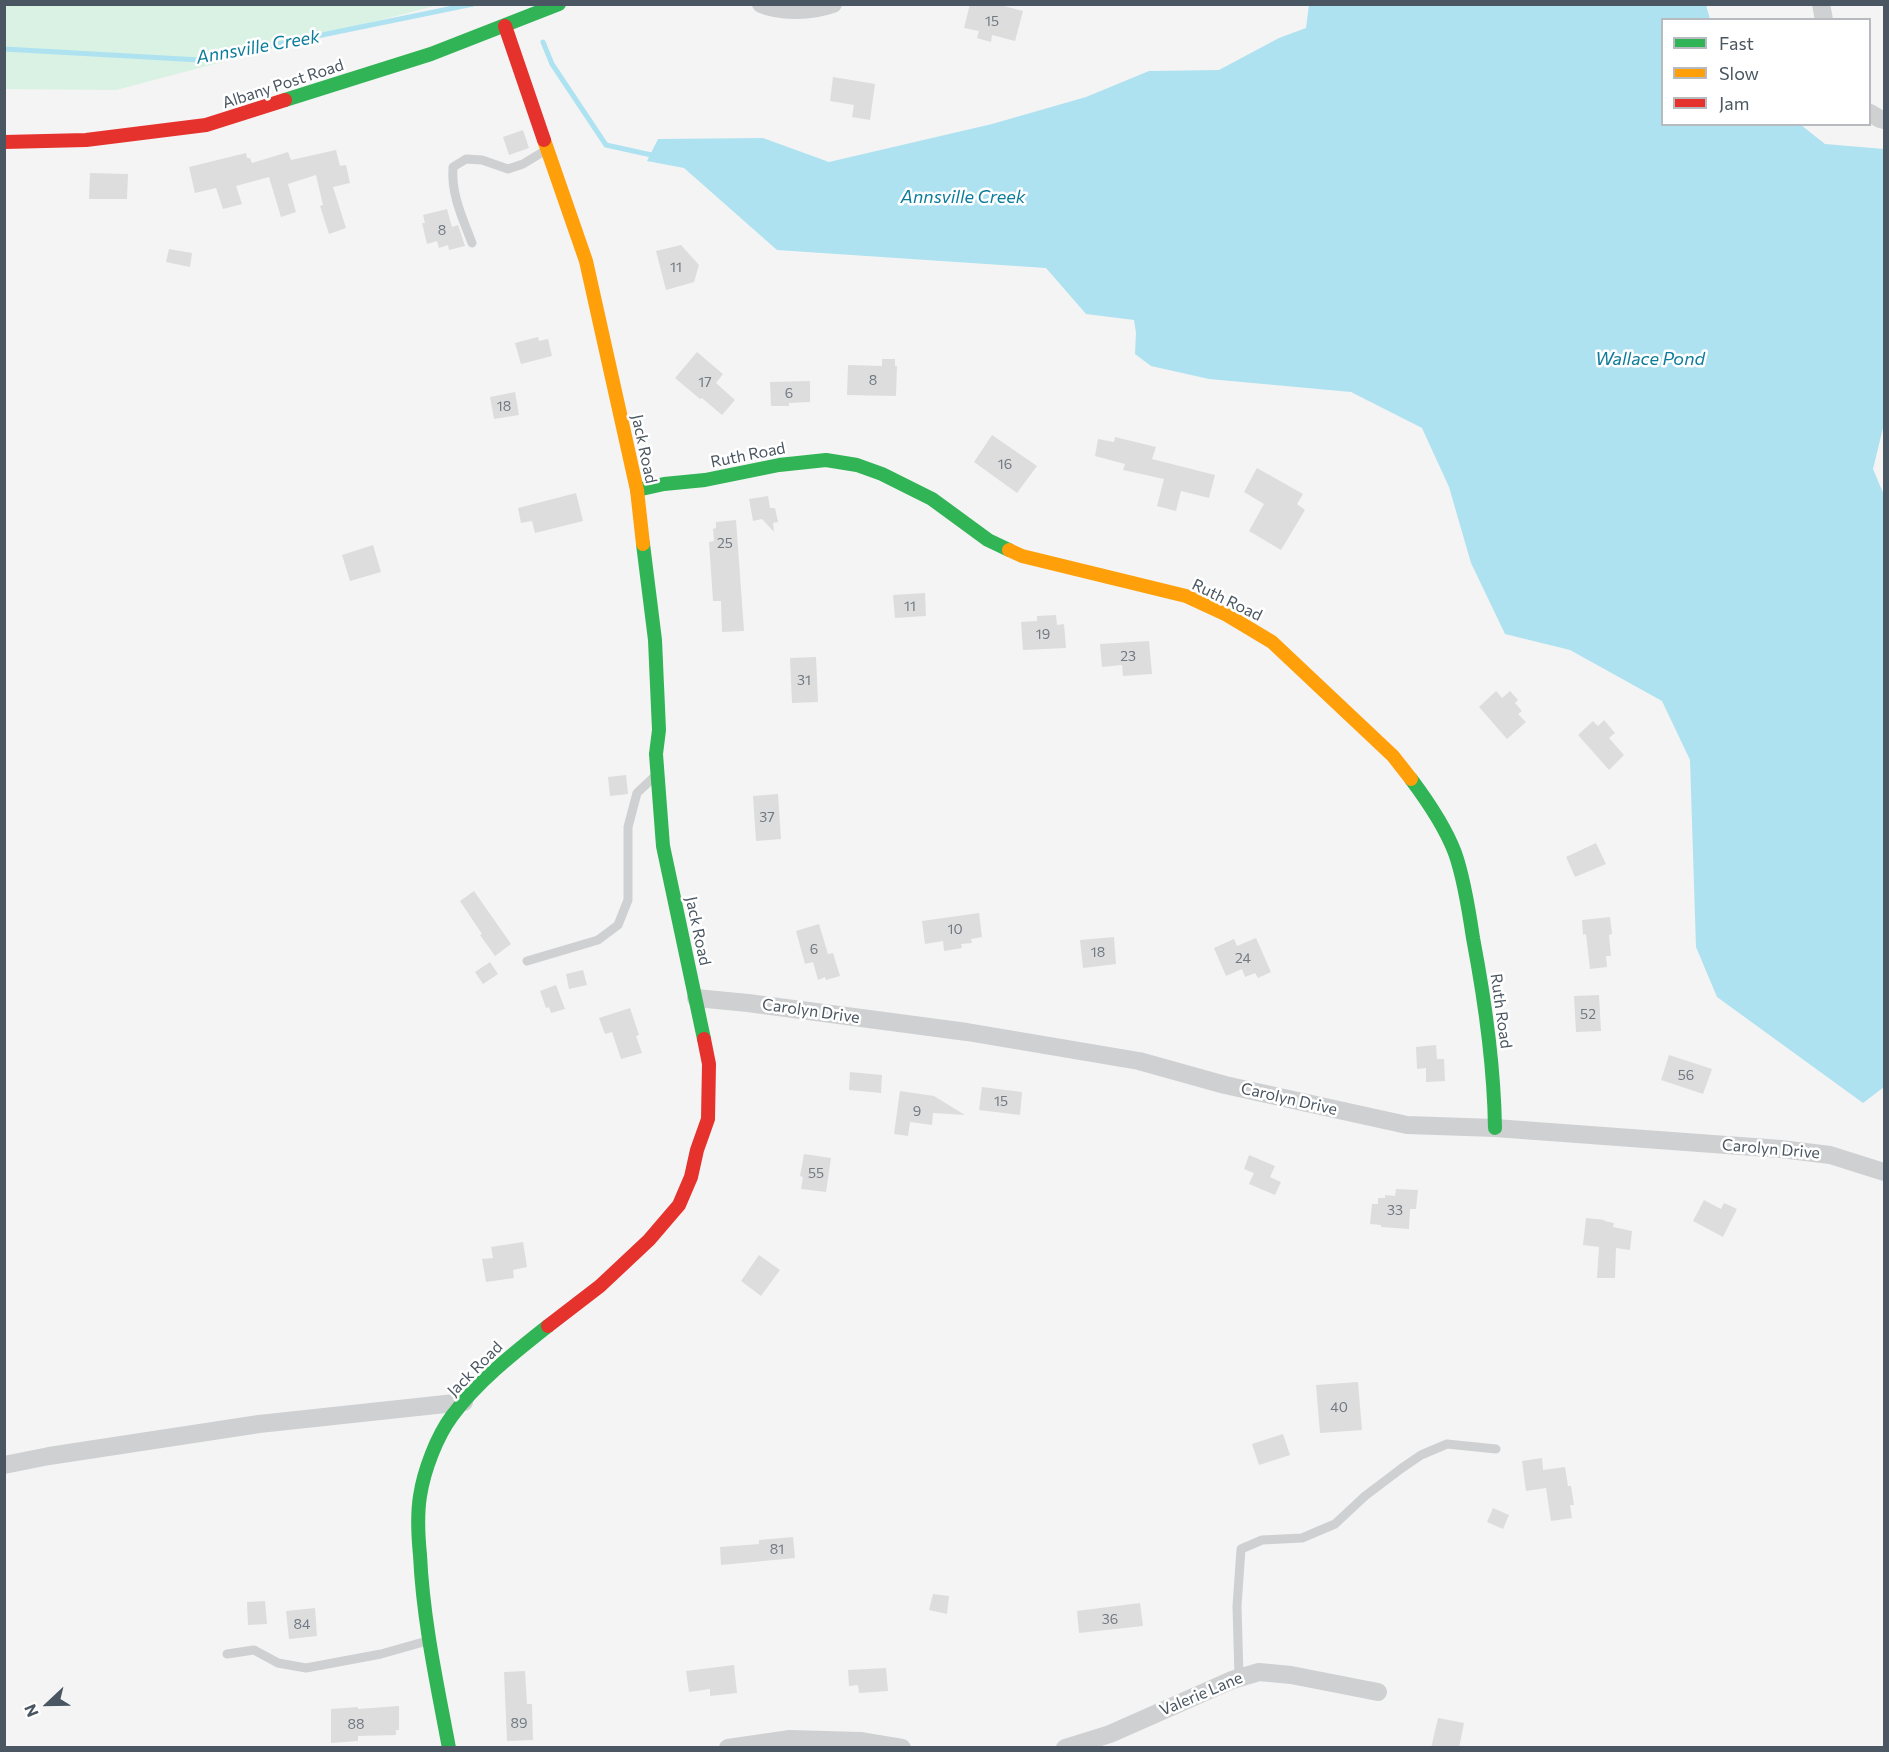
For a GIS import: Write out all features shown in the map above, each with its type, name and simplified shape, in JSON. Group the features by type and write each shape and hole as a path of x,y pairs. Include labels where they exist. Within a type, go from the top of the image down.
{"main road":[{"name":"Albany Post Road","path":"4,142 86,140 206,125 431,54 559,4"},
{"name":"Jack Road","path":"449,1748 429,1641 421,1582 418,1526 420,1495 433,1450 451,1417 479,1385 521,1347 600,1286 649,1240 680,1205 708,1119 709,1064 663,846 656,754 659,730 655,640 637,490 586,261 505,26"},
{"name":"Ruth Road","path":"637,490 664,483 705,480 802,462 826,460 857,465 882,474 932,500 988,540 1022,556 1186,596 1227,615 1272,642 1393,756 1427,800 1455,853 1467,902 1484,998 1494,1082 1495,1128"}],"street":[{"path":"761,4 788,10 825,7 833,4"},
{"name":"Carolyn Drive","path":"696,998 968,1032 1139,1061 1226,1085 1407,1125 1495,1128 1781,1149 1830,1155 1884,1172"},
{"path":"4,1465 259,1424 465,1402"},
{"name":"Valerie Lane","path":"1065,1748 1110,1734 1239,1677 1259,1672 1291,1675 1378,1692"},
{"path":"728,1748 790,1739 860,1741 902,1748"}],"lane":[{"path":"472,243 452,184 453,167 466,159 482,160 507,169 523,164 548,150"},
{"path":"527,961 598,940 618,925 628,900 628,827 637,793 658,773"},
{"path":"1239,1677 1237,1606 1241,1549 1262,1540 1302,1538 1335,1524 1365,1496 1402,1468 1421,1455 1447,1444 1496,1449"},
{"path":"227,1654 254,1650 278,1663 306,1668 381,1654 429,1641"}],"green space":[{"path":"5,4 438,5 116,90 5,89"}],"water":[{"name":"Wallace Pond","path":"1309,5 1706,5 1710,18 1661,18 1661,126 1802,126 1825,144 1884,149 1884,424 1873,469 1884,495 1884,1087 1863,1103 1717,997 1696,947 1690,760 1662,701 1570,650 1505,634 1471,563 1449,487 1422,428 1351,392 1209,379 1151,366 1135,354 1134,320 1086,314 1046,268 777,250 684,168 647,161 658,139 763,138 829,162 992,124 1086,97 1149,71 1219,70 1279,38 1306,28"}],"building":[{"path":"970,4 996,4 1023,11 1015,41 992,35 991,42 977,38 979,31 964,28"},
{"path":"833,77 875,84 870,120 852,117 854,105 830,101"},
{"path":"523,130 529,148 509,155 503,137"},
{"path":"336,150 340,166 346,165 350,183 333,187 346,228 329,234 320,206 323,205 316,175 288,184 296,212 281,217 269,177 236,186 242,204 223,209 216,188 195,193 189,167 246,153 252,163 288,152 291,160"},
{"path":"90,173 128,174 127,199 89,199"},
{"path":"447,209 452,227 458,225 465,246 449,250 448,245 439,248 437,241 427,244 422,223 425,223 423,215"},
{"path":"681,245 699,265 694,282 666,290 656,251"},
{"path":"169,249 192,253 190,267 166,262"},
{"path":"538,337 539,341 548,339 552,356 521,364 515,343"},
{"path":"697,352 723,374 716,383 735,400 722,415 675,378"},
{"path":"882,359 895,359 895,366 897,366 896,396 847,395 848,365 882,366"},
{"path":"810,381 810,402 789,403 789,406 771,406 770,382"},
{"path":"515,392 519,415 494,419 490,397"},
{"path":"992,435 1037,466 1017,493 974,462"},
{"path":"1115,437 1156,447 1152,459 1215,475 1209,498 1181,491 1176,511 1157,506 1164,479 1123,470 1125,464 1095,456 1098,439 1114,442"},
{"path":"1257,468 1303,494 1297,504 1305,510 1281,550 1249,531 1264,504 1244,492"},
{"path":"576,493 583,521 535,533 532,521 521,523 518,508"},
{"path":"768,496 770,508 775,508 778,522 773,523 774,532 762,519 753,521 749,499"},
{"path":"736,520 744,631 722,632 721,601 713,601 709,542 714,541 713,529 716,528 716,522"},
{"path":"373,545 381,572 350,581 342,555"},
{"path":"925,593 926,616 895,618 893,595"},
{"path":"1056,615 1057,625 1064,624 1066,648 1023,650 1021,622 1037,621 1037,616"},
{"path":"1149,641 1152,674 1123,676 1122,665 1102,667 1100,644"},
{"path":"816,657 818,702 792,703 790,658"},
{"path":"1496,691 1502,698 1510,691 1518,700 1515,703 1522,711 1518,714 1526,722 1507,739 1479,707"},
{"path":"1604,720 1615,733 1609,738 1624,755 1609,770 1578,735 1593,721 1598,726"},
{"path":"626,775 628,794 610,796 608,777"},
{"path":"778,794 781,839 756,841 753,796"},
{"path":"1596,843 1606,864 1575,877 1566,857"},
{"path":"474,891 511,944 495,956 460,901"},
{"path":"979,913 982,937 971,939 972,943 961,944 962,948 944,951 943,941 925,944 922,921"},
{"path":"1610,917 1611,956 1606,956 1607,967 1590,969 1582,920"},
{"path":"819,924 828,954 833,953 840,976 826,980 825,977 818,980 813,962 805,964 796,931"},
{"path":"1114,937 1116,964 1083,968 1080,940"},
{"path":"1256,938 1271,972 1258,978 1255,973 1245,977 1242,969 1226,976 1214,948 1234,939 1237,946"},
{"path":"490,962 498,974 483,984 475,972"},
{"path":"583,970 587,985 569,989 566,974"},
{"path":"556,985 565,1009 551,1013 549,1007 546,1008 540,991"},
{"path":"1599,995 1601,1031 1576,1032 1574,996"},
{"path":"630,1008 642,1053 621,1059 612,1032 605,1034 599,1018"},
{"path":"1436,1045 1437,1059 1444,1059 1445,1081 1426,1082 1426,1068 1417,1069 1416,1047"},
{"path":"1669,1055 1712,1069 1703,1094 1661,1080"},
{"path":"850,1072 882,1075 881,1093 849,1090"},
{"path":"982,1087 1022,1092 1020,1115 979,1110"},
{"path":"900,1091 934,1096 965,1115 933,1113 932,1125 910,1122 908,1136 894,1134"},
{"path":"804,1154 831,1158 826,1192 801,1189 803,1177 800,1176"},
{"path":"1249,1155 1275,1166 1270,1177 1281,1182 1275,1195 1249,1184 1254,1173 1244,1169"},
{"path":"1396,1189 1418,1190 1416,1209 1410,1209 1409,1229 1370,1224 1372,1204 1378,1204 1378,1198 1385,1198 1385,1195 1395,1196"},
{"path":"1704,1200 1721,1209 1724,1203 1737,1209 1723,1237 1693,1221"},
{"path":"1586,1218 1605,1220 1614,1223 1613,1227 1632,1231 1630,1250 1616,1248 1615,1278 1597,1278 1599,1247 1583,1245"},
{"path":"523,1242 527,1267 513,1270 514,1278 486,1282 482,1259 493,1258 491,1247"},
{"path":"759,1255 780,1270 761,1296 741,1281"},
{"path":"1358,1382 1362,1430 1320,1433 1316,1385"},
{"path":"1283,1434 1290,1455 1259,1465 1252,1444"},
{"path":"1542,1458 1543,1470 1565,1467 1574,1505 1570,1505 1572,1518 1551,1521 1546,1488 1526,1491 1522,1461"},
{"path":"1493,1508 1509,1515 1503,1529 1487,1522"},
{"path":"793,1537 795,1558 721,1565 720,1547 759,1544 759,1540"},
{"path":"933,1594 949,1596 947,1614 929,1610"},
{"path":"265,1601 267,1624 248,1625 247,1602"},
{"path":"1140,1603 1143,1626 1079,1633 1077,1611"},
{"path":"315,1608 317,1636 289,1639 286,1611"},
{"path":"734,1665 737,1693 710,1696 710,1689 689,1692 686,1671"},
{"path":"886,1668 888,1691 859,1693 858,1685 849,1686 848,1670"},
{"path":"525,1671 527,1704 532,1704 533,1740 507,1741 504,1672"},
{"path":"399,1706 399,1730 396,1730 396,1735 358,1736 358,1741 331,1743 331,1709"},
{"path":"1438,1718 1464,1723 1459,1748 1431,1748"}],"waterway":[{"name":"Annsville Creek","path":"4,49 200,60 473,4"},
{"name":"Annsville Creek","path":"543,42 552,64 606,145 656,156"}],"traffic: fast":[{"path":"285,100 431,54 559,4"},
{"path":"637,490 664,484 705,480 779,465 826,460 857,465 882,474 932,499 988,540 1009,550"},
{"path":"643,544 655,640 659,730 656,754 663,846 704,1039"},
{"path":"1411,779 1446,834 1461,873 1485,1009 1491,1056 1495,1128"},
{"path":"449,1748 424,1604 418,1525 422,1486 436,1443 446,1424 462,1403 485,1379 548,1326"}],"traffic: slow":[{"path":"544,140 586,261 637,490 643,544"},
{"path":"1009,550 1022,556 1186,596 1227,615 1272,642 1393,756 1411,779"}],"traffic: jam":[{"path":"505,26 544,140"},
{"path":"4,142 86,140 206,125 285,100"},
{"path":"548,1326 600,1286 649,1240 679,1205 691,1177 697,1150 708,1119 709,1064 704,1039"}]}
